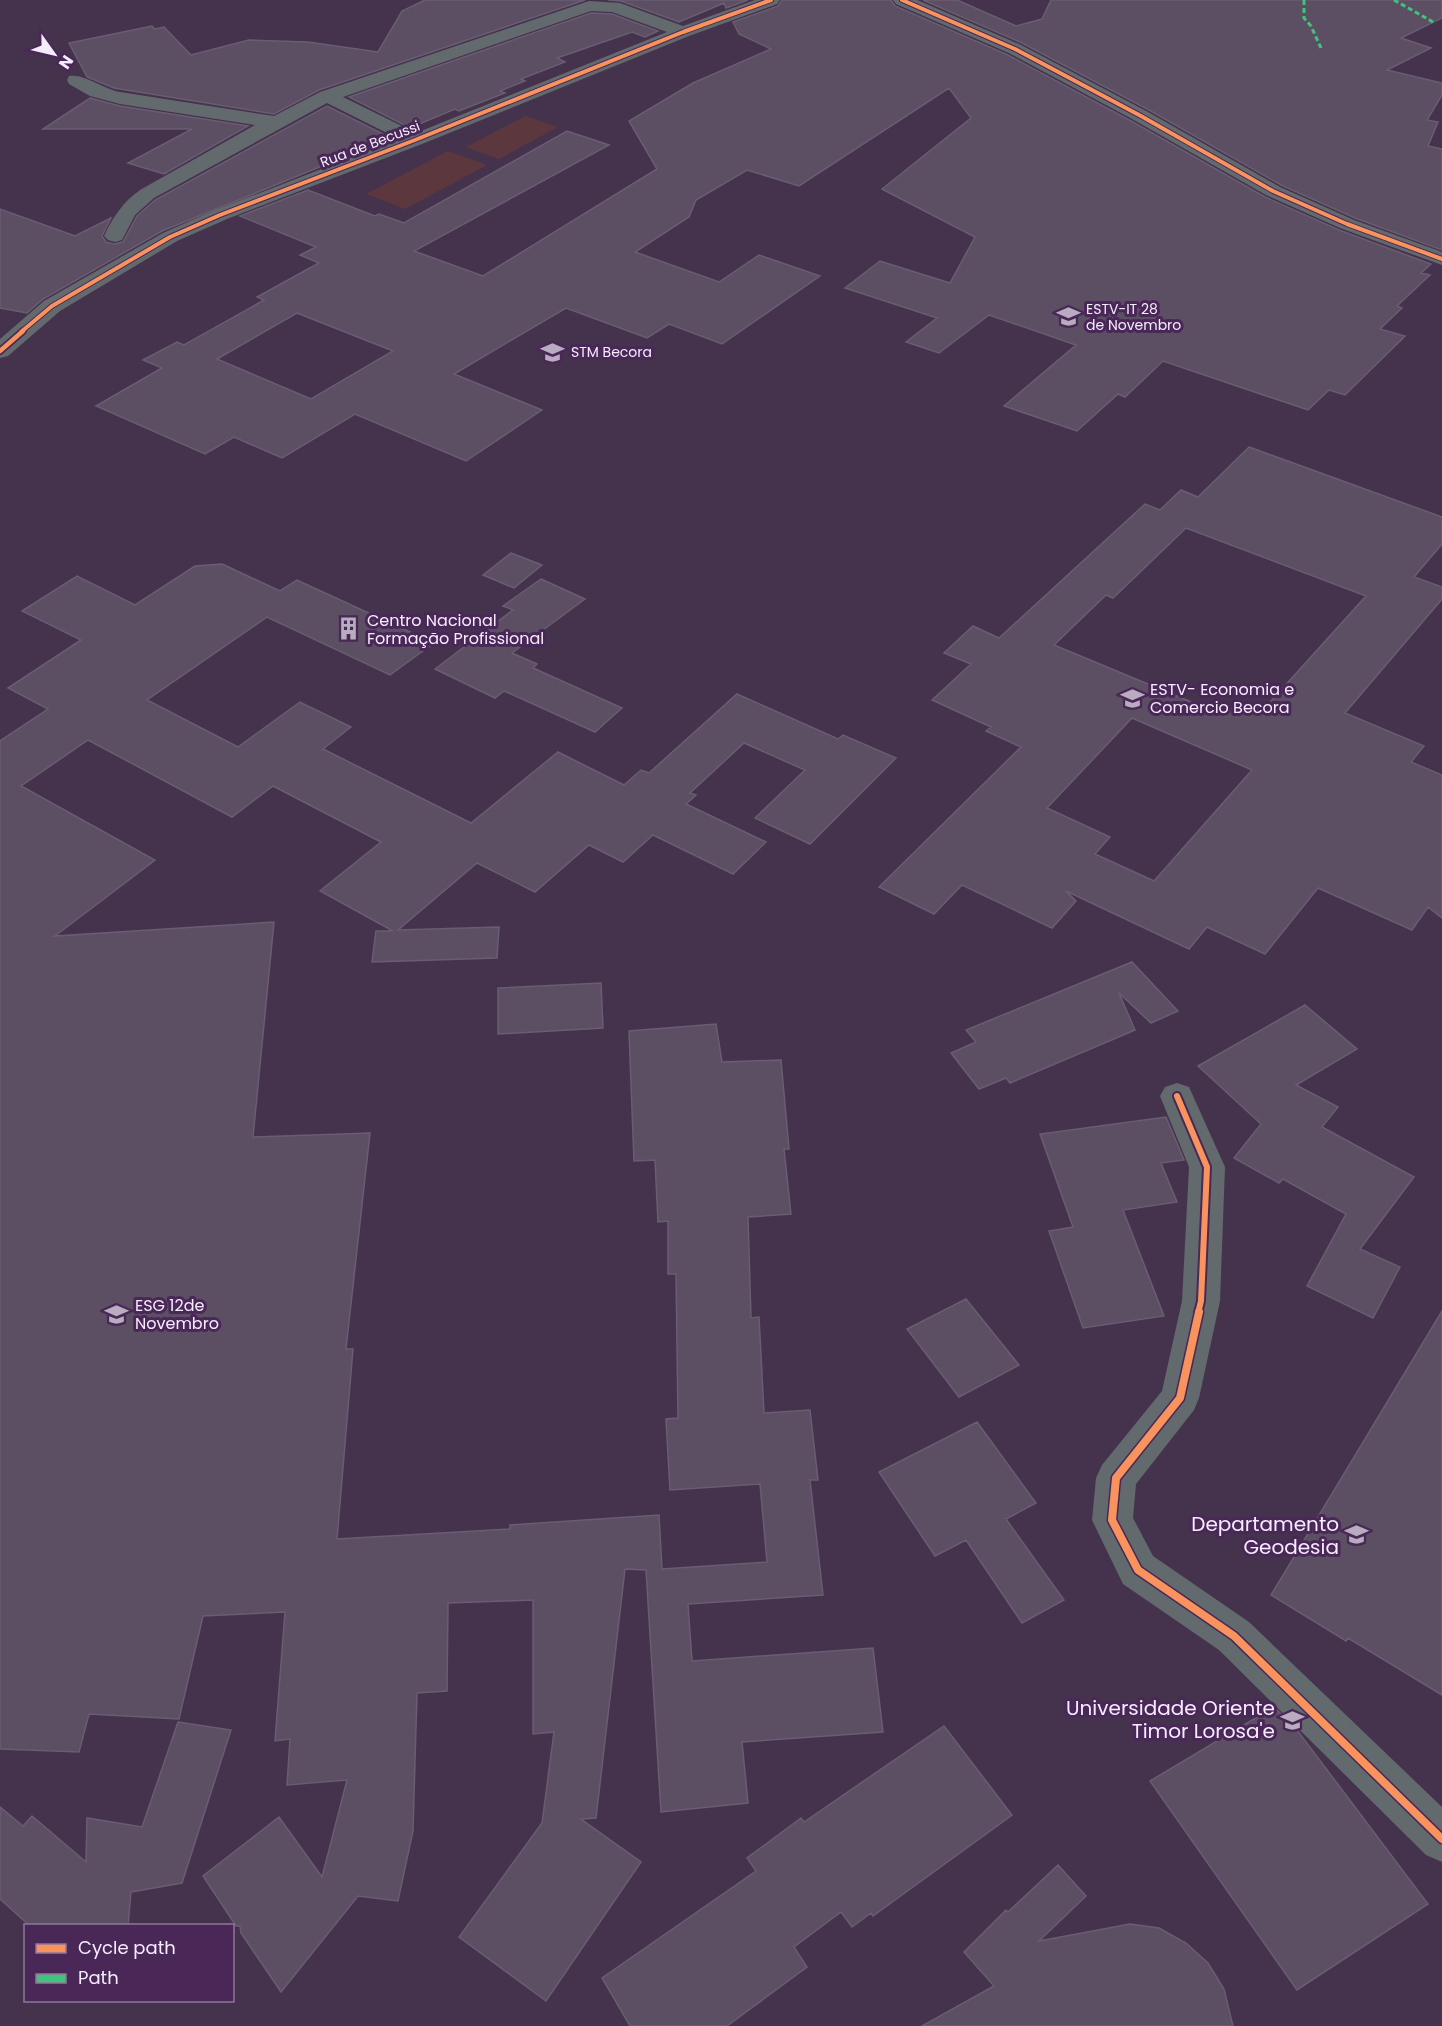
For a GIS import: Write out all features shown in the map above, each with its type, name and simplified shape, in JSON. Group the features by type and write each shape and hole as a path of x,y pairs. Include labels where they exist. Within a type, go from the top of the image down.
{"street":[{"name":"Rua de Becussi","path":"0,351 52,306 104,273 170,237 220,214 415,140 683,32 771,0"},
{"path":"902,0 1015,50 1141,116 1273,191 1347,224 1442,259"},
{"path":"115,236 124,214 133,203 327,96 580,8 614,2 641,16 683,32"},
{"path":"76,80 86,88 115,96 237,119 277,122"},
{"path":"327,96 415,140"},
{"path":"1177,1096 1207,1167 1201,1301 1180,1398 1116,1478 1112,1520 1138,1570 1234,1636 1442,1839"}],"shaded area":[{"path":"525,116 558,127 499,159 466,147"},
{"path":"448,151 487,165 405,209 366,194"}],"building":[{"path":"425,0 585,0 319,90 274,114 114,88 87,77 69,43 152,26 155,29 164,27 191,55 249,40 308,42 378,52 402,11"},
{"path":"608,0 748,0 726,8 724,3 679,22 621,1"},
{"path":"782,0 891,0 895,6 1008,55 1133,122 1265,197 1339,230 1431,264 1421,273 1430,275 1397,306 1402,308 1380,329 1405,336 1345,395 1329,390 1308,410 1163,361 1125,397 1118,394 1077,431 1004,406 1076,345 989,315 939,353 906,342 937,318 845,288 880,261 950,283 975,237 882,189 971,118 949,88 799,186 747,170 696,200 689,217 635,252 719,282 759,255 820,276 722,344 669,324 647,338 566,308 454,374 542,410 466,461 355,414 282,458 234,437 205,454 96,406 162,368 143,360 177,342 184,345 264,300 257,297 319,263 300,255 316,247 240,216 308,190 375,216 379,214 404,223 567,131 609,145 414,251 483,276 657,169 629,121 693,83 771,49 739,34 733,22 778,6","holes":["297,313 393,351 311,399 217,359"]},
{"path":"923,0 957,0 1016,26 1042,19 1051,0 1442,0 1442,18 1401,38 1431,48 1387,70 1442,83 1442,95 1427,120 1438,122 1428,146 1442,149 1442,250 1355,218 1281,185 1149,110 1022,43"},
{"path":"591,13 612,14 658,31 645,37 632,32 557,58 565,62 521,79 525,81 500,91 505,93 459,111 455,109 410,128 349,97"},
{"path":"90,98 120,106 248,126 164,174 128,163 192,129 43,129"},
{"path":"327,106 391,138 162,231 43,299 27,313 0,308 0,209 75,236 111,218 102,236 106,242 114,244 123,242 137,216 155,200"},
{"path":"1249,447 1442,517 1442,544 1414,577 1442,587 1442,599 1345,713 1424,746 1411,762 1442,775 1442,918 1428,907 1412,930 1318,888 1265,954 1207,927 1189,949 1066,891 1076,901 1052,928 962,885 934,914 879,887 1021,747 986,731 991,727 932,700 971,664 944,653 973,626 999,638 1145,504 1160,510 1181,490 1198,497","holes":["1186,528 1366,596 1262,711 1238,701 1225,716 1054,645 1106,595 1113,598","1132,718 1252,770 1154,881 1095,854 1110,837 1047,808"]},
{"path":"511,553 542,565 514,588 483,575"},
{"path":"222,564 280,591 297,580 434,643 390,675 267,617 147,700 238,747 300,702 351,727 323,749 471,823 558,752 624,785 641,770 649,773 737,694 838,739 843,735 896,758 810,844 755,818 805,770 744,743 690,793 696,795 686,804 766,842 733,874 653,835 623,862 589,845 535,892 477,863 398,930 499,927 497,958 372,962 376,931 393,931 320,891 381,842 273,786 232,817 88,740 21,786 155,860 55,936 274,922 253,1137 370,1133 346,1349 353,1349 337,1539 510,1529 510,1525 659,1515 662,1569 767,1562 760,1484 670,1490 666,1419 678,1418 676,1274 668,1274 668,1221 658,1222 655,1160 634,1161 629,1031 716,1024 722,1062 781,1060 789,1149 784,1149 791,1214 748,1217 751,1318 759,1317 764,1413 810,1410 818,1480 810,1480 823,1595 688,1604 692,1661 873,1648 883,1732 742,1742 748,1803 661,1812 646,1570 625,1569 596,1818 581,1819 641,1862 546,2001 459,1937 542,1823 554,1732 533,1734 533,1600 448,1603 447,1691 417,1693 413,1831 398,1901 358,1896 281,1992 241,1933 240,1926 236,1926 203,1876 279,1817 322,1877 347,1780 287,1785 290,1739 275,1741 285,1612 203,1616 179,1719 89,1714 79,1752 0,1749 0,741 48,709 8,688 81,640 22,611 77,576 135,605 195,566"},
{"path":"541,579 585,599 512,653 537,664 533,668 622,708 595,732 504,691 495,698 435,669 513,610 503,606"},
{"path":"1132,962 1178,1011 1151,1023 1119,993 1135,1030 1010,1083 1006,1078 979,1089 951,1053 976,1042 966,1030"},
{"path":"601,983 603,1028 498,1034 498,988"},
{"path":"1305,1005 1357,1049 1296,1085 1338,1107 1322,1127 1414,1177 1360,1249 1400,1267 1373,1318 1307,1286 1346,1214 1283,1179 1279,1183 1234,1158 1261,1124 1198,1066"},
{"path":"1166,1117 1184,1160 1161,1163 1177,1202 1123,1210 1164,1316 1083,1328 1049,1231 1073,1227 1040,1134"},
{"path":"966,1299 1019,1365 959,1397 907,1329"},
{"path":"1442,1311 1442,1695 1348,1638 1346,1641 1271,1595"},
{"path":"977,1422 1036,1503 1006,1519 1064,1600 1022,1623 966,1540 935,1556 879,1472"},
{"path":"1274,1707 1297,1730 1428,1904 1297,1990 1150,1781"},
{"path":"178,1722 231,1730 182,1883 131,1892 128,1924 28,1924 0,1899 0,1807 23,1826 32,1816 86,1862 87,1818 142,1827"},
{"path":"944,1726 1012,1815 873,1916 871,1913 852,1927 841,1912 794,1947 807,1967 727,2026 630,2026 602,1978 756,1871 747,1858 801,1818 804,1822"},
{"path":"1058,1865 1086,1896 1039,1941 1130,1924 1159,1928 1186,1943 1208,1963 1224,1989 1233,2026 922,2026 994,1986 964,1952 1006,1910 1008,1912"}],"marked path":[{"path":"1304,0 1304,18 1311,26 1321,48"},
{"path":"1394,0 1433,22"}],"cycle path":[{"path":"0,351 52,306 170,237 220,215 415,140 683,32 771,0"},
{"path":"902,0 1015,49 1141,116 1273,191 1347,224 1442,259"},
{"path":"1177,1096 1207,1167 1201,1301 1180,1398 1116,1478 1112,1520 1138,1570 1234,1636 1442,1839"}],"place":[{"name":"ESTV-IT 28 de Novembro","path":"1068,317"},
{"name":"STM Becora","path":"553,352"},
{"name":"Centro Nacional Formação Profissional","path":"349,629"},
{"name":"ESTV- Economia e Comercio Becora","path":"1132,698"},
{"name":"ESG 12de Novembro","path":"117,1314"},
{"name":"Departamento Geodesia","path":"1357,1535"},
{"name":"Universidade Oriente Timor Lorosa'e","path":"1293,1720"}]}
